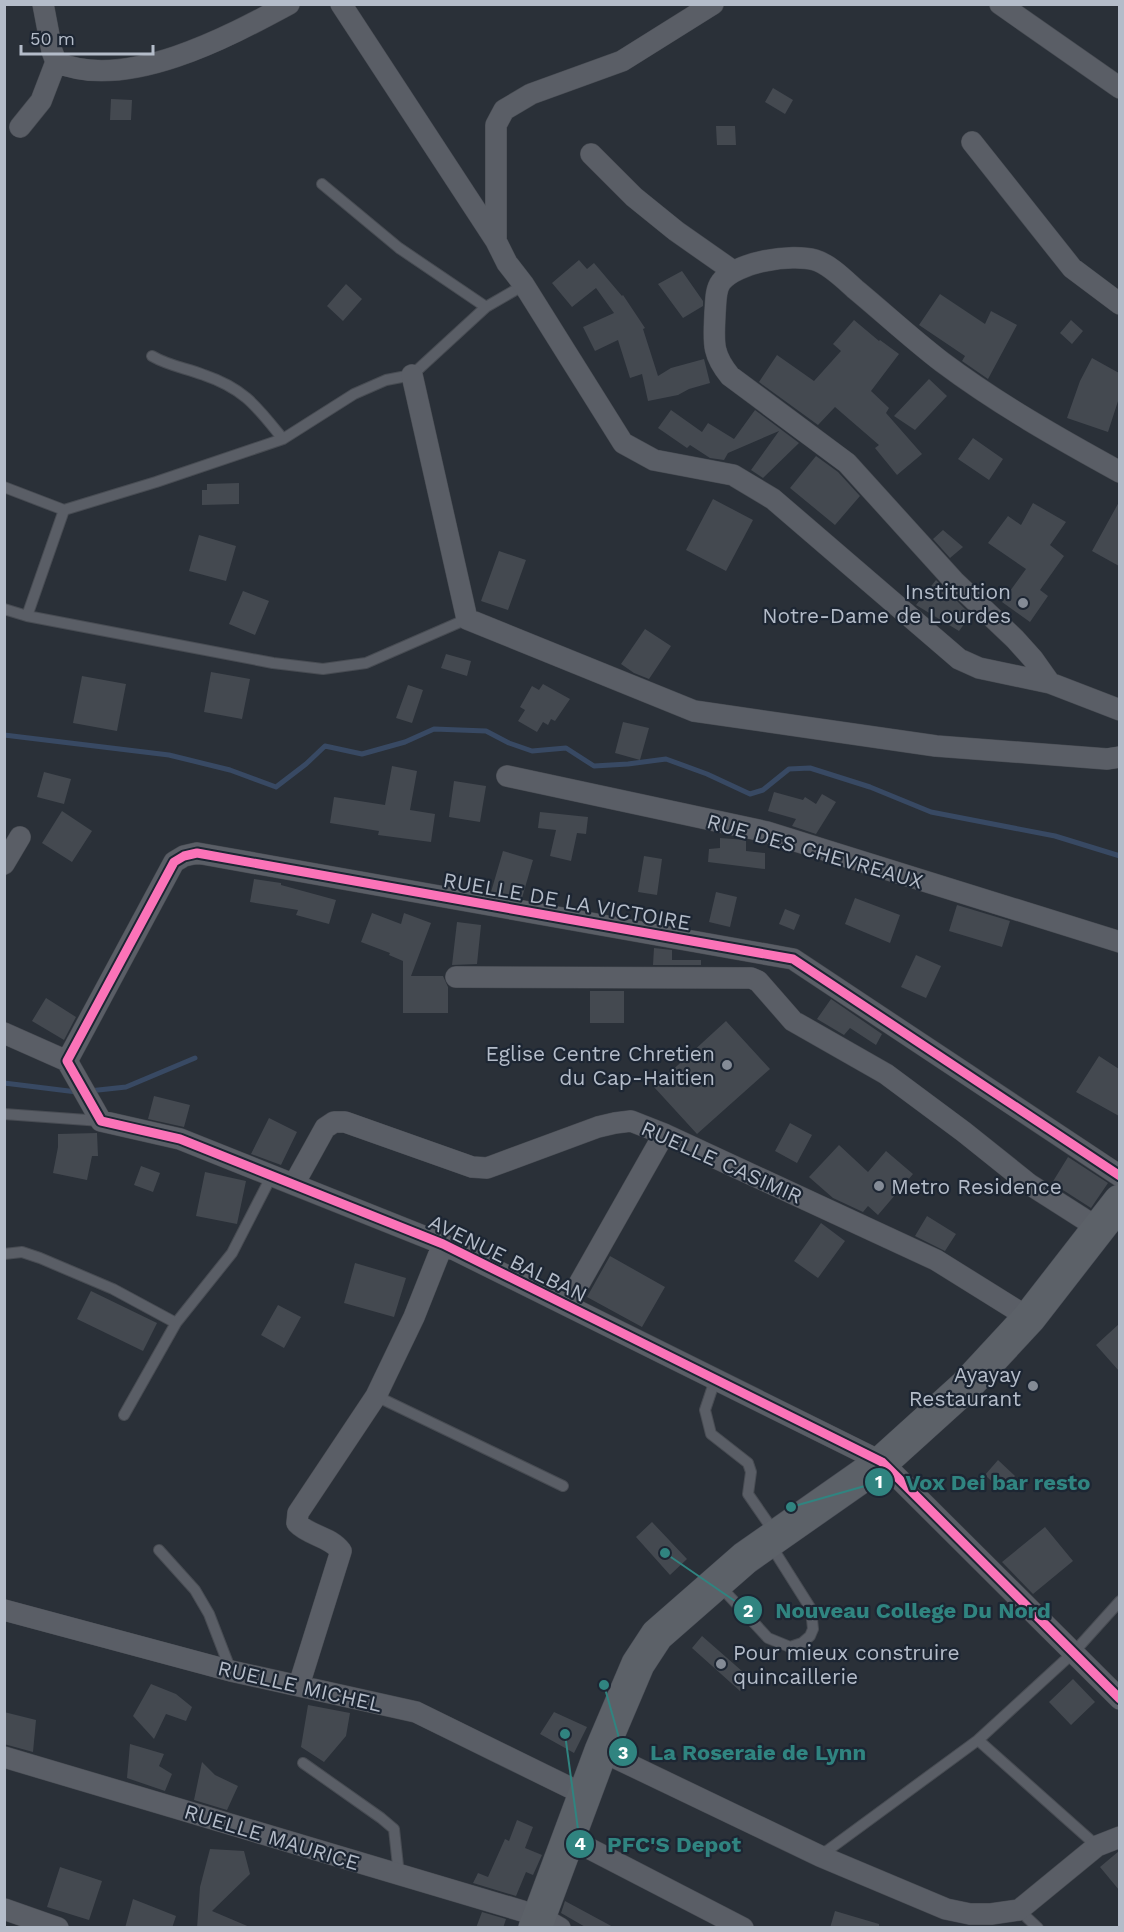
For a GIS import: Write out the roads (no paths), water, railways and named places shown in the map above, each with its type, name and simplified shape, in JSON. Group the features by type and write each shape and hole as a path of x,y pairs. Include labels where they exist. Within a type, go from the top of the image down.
{"main road":[{"path":"545,1924 567,1837 638,1664 657,1635 745,1558 882,1462 966,1386 1029,1318 1119,1201"}],"street":[{"path":"20,127 41,101 56,62 43,4"},
{"path":"56,62 71,68 93,70 134,68 173,59 234,33 289,4"},
{"path":"341,4 496,241 507,263 524,285 623,442 654,460 733,476 773,499 959,659 980,668 1050,683 1119,710"},
{"path":"496,241 496,125 504,110 531,94 622,61 713,4"},
{"path":"1000,4 1119,88"},
{"path":"972,142 1071,268 1115,302"},
{"path":"591,154 634,197 676,231 726,277"},
{"path":"1050,683 1015,639 954,581 847,463 730,376 720,364 714,349 716,295 726,277 751,264 784,259 816,260 842,278 940,361 995,400 1053,436 1119,472"},
{"path":"412,375 467,619 694,711 936,746 1107,759 1119,757"},
{"name":"RUE DES CHEVREAUX","path":"507,776 767,832 1119,942"},
{"path":"4,864 20,837"},
{"name":"RUELLE DE LA VICTOIRE","path":"67,1061 174,862 184,856 197,853 793,959 1119,1176"},
{"path":"456,977 751,978 758,981 793,1021 886,1074 1029,1184 1098,1228"},
{"path":"4,1033 67,1061 101,1121"},
{"name":"AVENUE BALBAN","path":"101,1121 180,1139 443,1244 882,1462 1119,1699"},
{"name":"RUELLE CASIMIR","path":"294,1184 325,1128 334,1122 345,1122 472,1167 487,1168 598,1127 631,1121 664,1134 936,1260 1029,1318"},
{"path":"567,1305 664,1134"},
{"path":"299,1685 341,1551 336,1544 302,1528 297,1523 298,1513 376,1396 414,1317 443,1244"},
{"name":"RUELLE MICHEL","path":"4,1610 231,1671 416,1712 584,1794"},
{"path":"601,1750 820,1856 946,1909 970,1914 1019,1910 1097,1846 1119,1837"},
{"name":"RUELLE MAURICE","path":"4,1757 399,1875 545,1924"},
{"path":"567,1837 743,1928"},
{"path":"4,1909 58,1928"}],"lane":[{"path":"322,184 399,248 486,307"},
{"path":"4,487 64,510 283,439 354,394 386,380 412,375 486,307 524,285"},
{"path":"152,356 166,364 204,375 232,387 252,401 283,439"},
{"path":"27,616 64,510"},
{"path":"4,609 27,616 273,663 323,669 366,663 467,619"},
{"path":"4,1114 101,1121"},
{"path":"124,1416 176,1323 232,1252 272,1175"},
{"path":"4,1254 22,1252 40,1258 113,1289 176,1323"},
{"path":"715,1380 705,1410 711,1434 748,1463 752,1472 748,1494 811,1609 813,1629 810,1636 802,1643 790,1647 780,1645 768,1638 717,1583"},
{"path":"376,1396 563,1486"},
{"path":"159,1550 195,1590 209,1614 231,1671"},
{"path":"820,1856 978,1740 1074,1652 1119,1601"},
{"path":"978,1740 1097,1846"},
{"path":"303,1763 394,1829 399,1875"},
{"path":"1019,1910 1038,1928"}],"waterway":[{"path":"4,735 169,755 230,770 276,787 325,746 362,754 405,742 434,729 486,731 509,743 532,751 566,748 594,766 666,759 707,774 750,794 763,790 789,769 810,768 870,787 931,812 1055,836 1120,856"},
{"path":"89,1091 126,1087 195,1058"},
{"path":"4,1083 77,1092"}],"place":[{"name":"Institution Notre-Dame de Lourdes","path":"1023,603"},
{"name":"Eglise Centre Chretien du Cap-Haitien","path":"727,1065"},
{"name":"Metro Residence","path":"879,1186"},
{"name":"Ayayay Restaurant","path":"1033,1386"},
{"name":"Vox Dei bar resto","path":"791,1507"},
{"name":"Nouveau College Du Nord","path":"665,1553"},
{"name":"Pour mieux construire quincaillerie","path":"721,1664"},
{"name":"La Roseraie de Lynn","path":"604,1685"},
{"name":"PFC'S Depot","path":"565,1734"}]}
